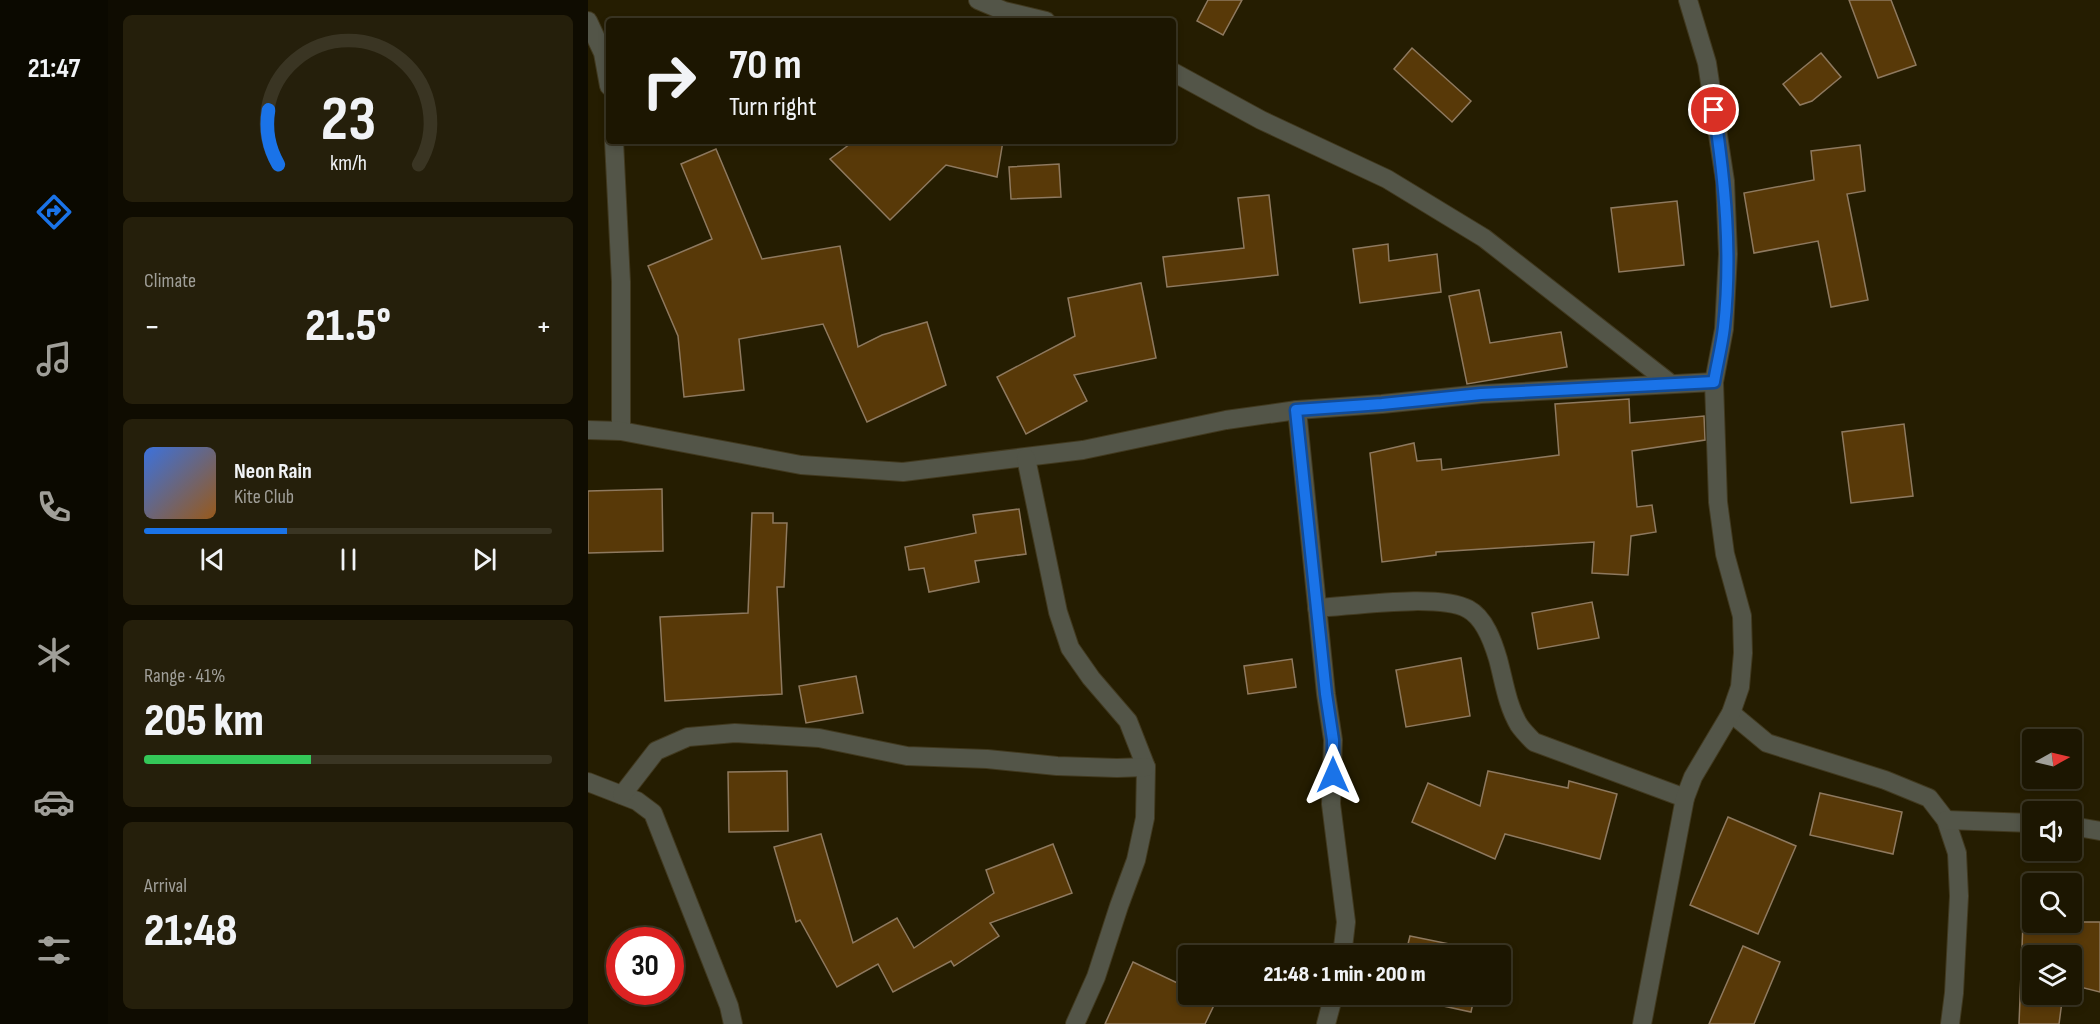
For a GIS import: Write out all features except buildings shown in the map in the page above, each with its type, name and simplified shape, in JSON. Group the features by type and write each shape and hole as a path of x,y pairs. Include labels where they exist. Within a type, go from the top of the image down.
{"street":[{"path":"978,0 1004,11 1033,18"},
{"path":"1642,1024 1685,798 1693,777 1731,713 1740,687 1743,653 1742,616 1725,554 1718,502 1714,382 1724,329 1728,265 1725,181 1707,63 1688,0"},
{"path":"588,21 603,53 606,70"},
{"path":"1176,74 1261,120 1387,179 1484,238 1671,384"},
{"path":"614,144 621,282 621,431"},
{"path":"588,430 621,431 801,465 903,472 1083,450 1226,420 1296,410 1481,394 1714,382"},
{"path":"1296,410 1326,694 1333,740 1331,804 1346,922 1343,945"},
{"path":"1026,458 1058,612 1070,648 1091,678 1128,721 1146,767 1145,818 1136,860 1096,977 1075,1024"},
{"path":"1317,608 1420,601 1449,602 1470,609 1486,627 1498,658 1508,698 1519,725 1534,742 1685,798"},
{"path":"1731,713 1767,743 1885,780 1929,798 1946,820 1958,853 1959,896 1954,993 1950,1024"},
{"path":"622,795 656,752 688,737 735,733 819,738 907,756 987,759 1057,766 1146,767"},
{"path":"588,782 636,801 653,813 725,996 733,1024"},
{"path":"1946,820 2022,824"},
{"path":"2082,828 2100,831"},
{"path":"1326,1024 1331,1005"}],"route":[{"path":"1333,775 1333,740 1326,694 1296,410 1481,394 1714,382 1724,329 1728,254 1725,181 1714,110"}]}
